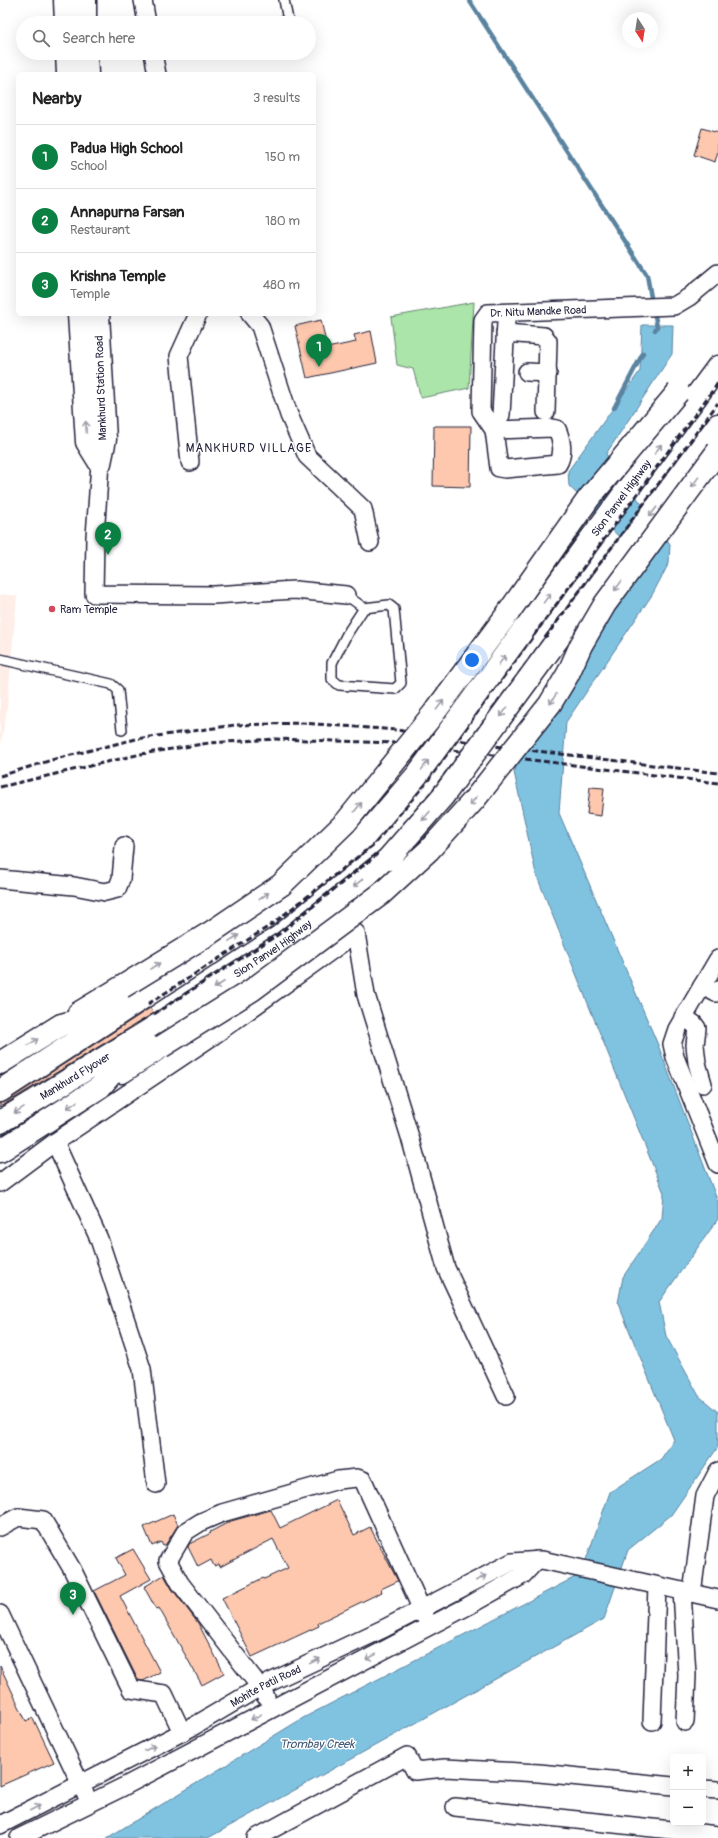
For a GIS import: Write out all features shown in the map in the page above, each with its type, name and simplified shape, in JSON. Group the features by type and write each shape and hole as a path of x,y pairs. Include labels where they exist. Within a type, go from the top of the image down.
{"main road":[{"path":"66,0 66,16"},
{"path":"85,0 85,16"},
{"path":"67,60 68,72"},
{"path":"86,60 87,72"},
{"name":"Mankhurd Station Road","path":"79,316 87,442 100,463"},
{"name":"Mankhurd Station Road","path":"98,316 105,439 100,463"},
{"path":"0,1063 60,1024 215,930 281,885 346,822 434,713 506,616 589,498 678,392 718,362"},
{"name":"Sion Panvel Highway","path":"132,1006 171,978 265,918 364,837 417,776 718,367"},
{"name":"Sion Panvel Highway","path":"156,1038 285,942 388,859 443,796 718,425"},
{"path":"0,1151 100,1087 156,1038 252,990 381,894 429,850 474,800 550,704 568,674 605,604 718,450"},
{"path":"60,1024 132,1006"},
{"path":"0,1091 132,1006"},
{"name":"Mankhurd Flyover","path":"0,1122 87,1067 156,1038"}],"street":[{"path":"143,0 146,16"},
{"path":"154,60 157,72"},
{"name":"Dr. Nitu Mandke Road","path":"505,333 498,422 480,411 483,320 488,313 674,306 689,297 718,273"},
{"path":"506,312 505,333 544,336 548,341 546,412"},
{"path":"190,462 179,356 197,316"},
{"path":"252,316 260,326 289,415 307,456 363,509 370,542"},
{"path":"527,372 548,373"},
{"name":"Mankhurd Station Road","path":"100,463 95,537 94,594 214,596 295,590 346,595"},
{"path":"0,879 74,886 105,892 116,889 121,879 124,846"},
{"path":"0,1183 55,1142 213,1036 356,933 366,995 410,1137 446,1268 506,1396"},
{"path":"718,959 712,993 683,1017 672,1044 675,1057 718,1164"},
{"path":"683,1017 694,1024 697,1028 695,1045 696,1063 703,1084"},
{"path":"55,1142 99,1239 142,1369 156,1484"},
{"path":"685,1722 687,1675 686,1592 705,1496 718,1471"},
{"path":"273,1708 260,1687 180,1583 168,1561 185,1532 201,1522 222,1513 338,1480 357,1478 363,1480 430,1626"},
{"path":"0,1527 18,1517 43,1520 72,1569 131,1689 164,1694 182,1732"},
{"path":"19,1838 132,1782 466,1607 523,1575 537,1560"},
{"name":"Mohite Patil Road","path":"0,1825 210,1718 260,1687 384,1628 512,1562 542,1560 718,1599"},
{"path":"652,1721 656,1586"},
{"path":"457,1590 466,1607"},
{"path":"0,1614 80,1784 91,1803"},
{"path":"384,1628 394,1645"},
{"path":"256,1838 407,1756 415,1771 445,1768 539,1773 670,1786"},
{"path":"121,1763 132,1782"},
{"path":"706,1789 718,1790"},
{"path":"455,1807 718,1835"}],"lane":[{"path":"284,0 287,16"},
{"path":"346,595 364,608 389,605 394,609 401,683 395,689 339,685 332,679 332,663 347,634 364,608"},
{"path":"0,659 111,684 118,690 122,730"}],"shaded area":[{"path":"0,594 17,596 7,709 0,748"}],"green space":[{"path":"474,302 469,388 421,398 413,369 397,365 391,317"}],"water":[{"name":"Trombay Creek","path":"642,325 673,325 672,354 606,454 670,544 669,563 652,595 566,722 559,813 658,1045 718,1202 718,1219 659,1302 666,1336 699,1396 718,1412 718,1447 671,1515 628,1550 604,1619 208,1838 107,1838 303,1718 581,1574 610,1492 661,1459 674,1440 618,1303 623,1277 662,1218 664,1193 536,874 514,772 541,710 633,551 569,486 568,471 640,371"}],"building":[{"path":"702,128 718,133 718,151 715,162 694,155"},
{"path":"321,320 327,348 356,342 354,335 371,331 377,363 307,378 295,326"},
{"path":"434,426 471,426 470,487 433,486"},
{"path":"590,787 604,788 601,816 587,814"},
{"path":"150,1008 154,1013 0,1107 0,1103 7,1101"},
{"path":"337,1500 354,1535 370,1527 398,1581 381,1589 382,1592 318,1623 319,1626 252,1657 222,1598 263,1578 264,1579 288,1568 273,1539 220,1567 219,1564 214,1566 211,1560 198,1567 188,1547 189,1544 231,1521 271,1510 280,1528"},
{"path":"173,1514 178,1525 166,1544 163,1546 161,1542 152,1546 144,1527"},
{"path":"133,1549 151,1579 120,1596 160,1672 143,1681 138,1680 94,1591 125,1575 116,1558"},
{"path":"164,1575 172,1589 198,1623 224,1673 202,1685 159,1608 156,1609 144,1587"},
{"path":"0,1666 26,1721 33,1718 54,1762 0,1786"}],"waterway":[{"path":"469,0 647,275 652,303"},
{"path":"654,310 657,327 655,330"},
{"path":"614,408 643,353"}],"railway":[{"path":"148,1004 271,925 373,845 426,783 718,383"},
{"path":"154,1014 279,934 380,852 434,789 718,403"},
{"path":"0,776 55,759 136,739 235,725 302,723 397,730 495,746 718,773"},
{"path":"0,787 141,754 209,743 276,739 396,743 718,783"}],"place":[{"name":"Padua High School","path":"319,367"},
{"name":"Annapurna Farsan","path":"108,555"},
{"name":"Ram Temple","path":"52,609"},
{"name":"Krishna Temple","path":"73,1615"}],"district":[{"name":"MANKHURD VILLAGE","path":"249,448"}]}
